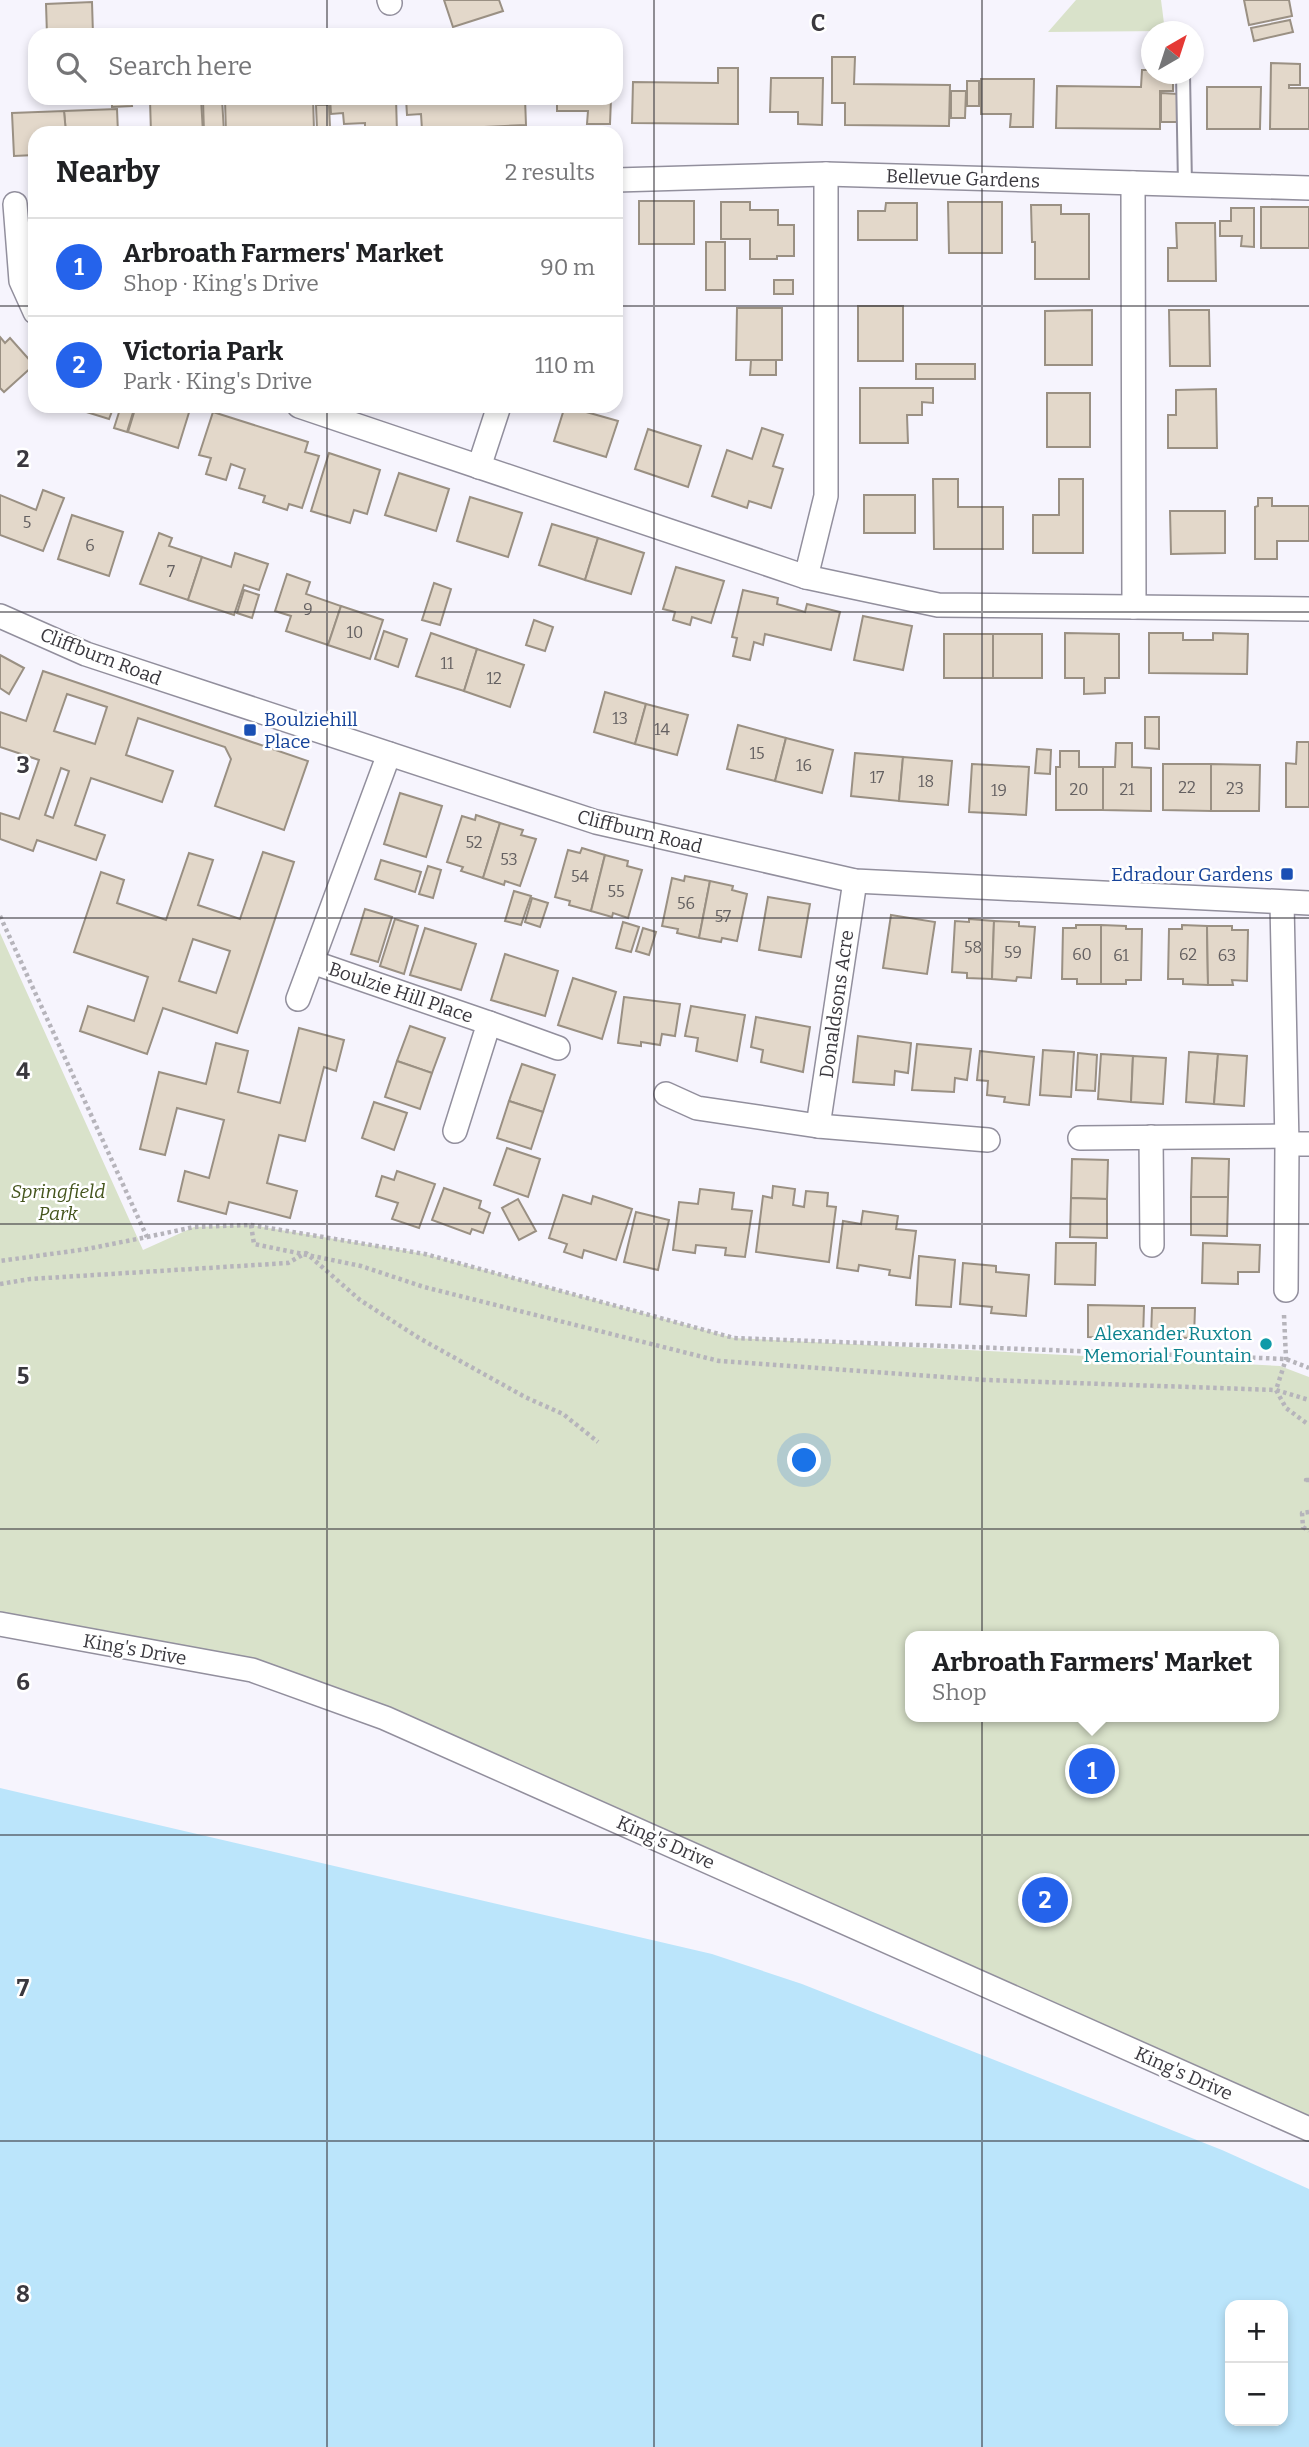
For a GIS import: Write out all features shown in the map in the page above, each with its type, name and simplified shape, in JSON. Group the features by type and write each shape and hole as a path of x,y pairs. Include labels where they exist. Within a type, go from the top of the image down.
{"street":[{"name":"Bellevue Gardens","path":"623,180 825,174 1309,188"},
{"path":"806,577 826,496 825,174"},
{"path":"1133,183 1134,607"},
{"path":"17,205 21,281 28,296"},
{"path":"320,413 806,577 938,605 1309,609"},
{"path":"479,467 497,413"},
{"name":"Cliffburn Road","path":"0,615 86,654 596,822 855,881 1309,903"},
{"path":"298,999 389,754"},
{"name":"Donaldsons Acre","path":"818,1126 855,881"},
{"path":"1282,903 1294,1141 1294,1281"},
{"name":"Boulzie Hill Place","path":"312,962 558,1048"},
{"name":"Boulzie Hill Place","path":"455,1131 489,1023"},
{"path":"666,1094 697,1108 818,1126 988,1140"},
{"path":"1080,1138 1294,1141"},
{"path":"1151,1138 1152,1245"},
{"name":"King's Drive","path":"0,1624 252,1670 385,1718 1309,2129"}],"lane":[{"path":"1184,84 1185,185"}],"path":[{"path":"0,916 147,1237"},
{"path":"251,1225 254,1244 360,1266 424,1287 719,1361 987,1380 1276,1390 1309,1400"},
{"path":"0,1262 87,1250 194,1227 251,1225 425,1254 734,1338 1286,1359 1309,1368"},
{"path":"0,1284 30,1279 288,1263 306,1253"},
{"path":"306,1253 360,1300 395,1323 525,1397 563,1414 598,1442"},
{"path":"1294,1281 1284,1307 1286,1359 1276,1390 1286,1408 1309,1425"},
{"path":"1309,1512 1302,1513 1303,1527 1309,1531"}],"green space":[{"path":"1076,0 1161,0 1164,21 1141,21 1141,31 1048,32"},
{"name":"Springfield Park","path":"0,933 143,1250 194,1227 251,1225 425,1254 734,1338 1280,1366 1309,1377 1309,2130 252,1670 0,1634"}],"water":[{"path":"0,1788 712,1954 802,1984 1222,2150 1309,2189 1309,2447 0,2447"}],"building":[{"path":"444,0 499,0 503,11 453,27"},
{"path":"1244,0 1289,0 1292,16 1249,25"},
{"path":"92,2 93,28 47,28 46,4"},
{"path":"1290,20 1293,32 1254,41 1251,28"},
{"path":"832,57 855,57 854,84 950,85 949,126 845,125 845,103 832,103"},
{"path":"1271,63 1300,64 1300,85 1289,85 1289,88 1309,88 1309,129 1270,129"},
{"path":"718,68 738,68 738,124 632,123 633,82 718,83"},
{"path":"771,78 823,78 822,125 798,124 798,112 770,112"},
{"path":"981,79 1034,79 1033,127 1010,127 1011,114 981,114"},
{"path":"967,81 979,81 979,106 967,106"},
{"path":"1141,84 1173,84 1173,91 1160,91 1160,129 1056,128 1057,86 1141,87"},
{"path":"1207,87 1261,87 1260,129 1207,129"},
{"path":"951,91 966,91 965,118 951,118"},
{"path":"1161,93 1178,94 1177,122 1161,122"},
{"path":"150,105 201,105 203,126 151,126"},
{"path":"203,105 222,105 224,126 204,126"},
{"path":"225,105 313,105 314,126 226,126"},
{"path":"316,105 329,105 330,126 317,126"},
{"path":"330,105 396,105 397,126 344,124 343,113 331,114"},
{"path":"406,105 525,105 526,125 422,126 421,114 407,115"},
{"path":"557,105 611,105 610,124 587,124 588,111 557,111"},
{"path":"117,109 118,126 65,126 64,111"},
{"path":"64,111 65,126 28,126 28,155 14,156 12,113"},
{"path":"639,201 694,201 694,244 639,244"},
{"path":"721,202 750,202 750,210 778,210 778,225 794,225 794,256 750,259 750,239 721,239"},
{"path":"948,202 1002,202 1002,253 949,253"},
{"path":"886,203 917,203 917,240 858,240 858,211 885,211"},
{"path":"1031,205 1061,205 1061,214 1089,214 1089,279 1035,279"},
{"path":"1261,207 1309,207 1309,248 1261,248"},
{"path":"1231,208 1254,208 1254,247 1241,246 1242,236 1220,236 1220,221 1231,221"},
{"path":"1176,223 1215,223 1216,281 1168,281 1168,248 1177,248"},
{"path":"706,242 725,242 725,290 706,290"},
{"path":"774,280 793,280 793,294 774,294"},
{"path":"858,306 903,306 903,361 858,361"},
{"path":"737,308 782,308 782,360 736,360"},
{"path":"1092,310 1092,365 1045,365 1045,311"},
{"path":"1169,310 1209,310 1210,366 1170,366"},
{"path":"0,337 5,343 10,338 28,358 28,370 4,392 0,388"},
{"path":"751,360 776,360 776,375 750,375"},
{"path":"916,364 975,364 975,379 916,379"},
{"path":"860,388 933,388 933,403 922,402 922,415 907,415 908,443 860,443"},
{"path":"1216,389 1217,448 1168,448 1168,415 1176,415 1176,390"},
{"path":"1047,393 1090,393 1090,447 1047,447"},
{"path":"90,413 111,413 109,419"},
{"path":"119,413 133,413 127,432 114,428"},
{"path":"134,413 189,413 178,448 128,432"},
{"path":"213,413 216,413 308,442 305,452 319,456 302,508 289,504 287,510 263,502 265,496 239,488 245,469 231,464 226,480 206,474 211,458 199,455"},
{"path":"563,413 590,413 618,421 606,457 554,441"},
{"path":"762,428 783,435 773,466 783,469 771,508 749,501 747,508 712,496 727,450 752,459"},
{"path":"648,429 701,446 688,487 635,469"},
{"path":"329,453 380,470 367,514 354,510 350,523 311,511"},
{"path":"399,473 449,489 436,531 385,515"},
{"path":"933,479 958,479 958,507 1003,507 1003,549 934,549"},
{"path":"1059,479 1083,479 1083,553 1033,553 1033,515 1059,515"},
{"path":"43,490 64,498 43,551 0,535 0,495 36,510"},
{"path":"864,495 915,495 915,533 864,533"},
{"path":"470,497 522,513 508,557 457,541"},
{"path":"1258,498 1272,498 1272,506 1309,506 1309,541 1277,541 1277,559 1255,559 1255,507 1258,506"},
{"path":"1170,511 1225,511 1225,553 1171,554"},
{"path":"72,515 123,532 109,576 58,559"},
{"path":"552,524 598,538 585,580 539,565"},
{"path":"159,533 172,538 169,546 202,557 188,600 140,584"},
{"path":"598,538 644,553 631,594 585,580"},
{"path":"235,553 268,564 259,590 244,585 234,615 188,600 202,557 231,567"},
{"path":"676,567 724,581 711,623 692,617 690,625 673,620 675,612 663,609"},
{"path":"287,574 310,582 306,594 341,606 328,645 286,631 291,616 275,611"},
{"path":"434,583 451,589 440,625 422,620"},
{"path":"244,590 259,595 252,618 237,613"},
{"path":"743,590 778,598 777,604 805,612 807,604 840,612 831,650 765,634 763,645 754,642 750,660 733,656 737,638 732,637"},
{"path":"341,606 383,620 370,659 328,645"},
{"path":"863,616 912,626 903,670 854,660"},
{"path":"534,620 553,627 545,651 526,645"},
{"path":"384,631 407,639 398,667 375,659"},
{"path":"431,633 477,649 464,691 416,676"},
{"path":"1065,633 1119,634 1119,678 1105,678 1105,693 1084,694 1084,678 1065,678"},
{"path":"1149,633 1183,633 1183,640 1213,640 1213,633 1248,634 1247,674 1149,673"},
{"path":"944,634 993,634 993,678 944,678"},
{"path":"993,634 1042,634 1042,678 993,678"},
{"path":"477,649 524,665 510,707 464,691"},
{"path":"0,655 24,668 9,694 0,688"},
{"path":"43,671 308,761 284,830 215,806 231,759 225,747 138,718 126,755 173,771 162,802 91,778 75,825 105,835 96,860 37,840 33,851 0,839 0,813 19,819 39,760 0,747 0,712 26,721","holes":["67,694 107,707 95,744 54,731","61,768 69,771 53,818 45,815"]},
{"path":"605,692 646,704 635,744 594,732"},
{"path":"646,704 688,715 677,755 635,744"},
{"path":"1145,717 1159,717 1159,749 1145,748"},
{"path":"738,725 786,738 775,781 727,769"},
{"path":"786,738 833,750 822,793 775,781"},
{"path":"1297,742 1309,742 1309,807 1286,807 1286,763 1296,764"},
{"path":"1116,743 1132,743 1132,767 1151,768 1151,811 1103,810 1103,767 1115,767"},
{"path":"1037,749 1051,750 1050,774 1035,773"},
{"path":"1060,751 1079,751 1079,767 1103,767 1103,810 1056,810 1056,767 1060,767"},
{"path":"855,753 903,757 899,801 851,796"},
{"path":"903,757 952,761 948,805 899,801"},
{"path":"972,764 1029,767 1026,815 969,812"},
{"path":"1163,764 1211,764 1211,811 1163,810"},
{"path":"1211,764 1260,765 1259,811 1211,811"},
{"path":"400,793 442,806 426,857 384,844"},
{"path":"476,815 500,823 483,878 461,871 463,867 447,862 462,816 475,820"},
{"path":"500,823 523,830 521,835 536,839 520,886 505,881 504,885 483,878"},
{"path":"582,848 605,855 591,911 569,905 570,901 555,897 568,850 580,853"},
{"path":"263,852 294,862 237,1033 163,1008 147,1054 80,1031 88,1006 134,1021 148,977 74,952 101,872 124,880 117,903 166,920 189,853 213,860 198,905 240,919","holes":["193,939 230,951 216,993 179,981"]},
{"path":"605,855 628,861 627,866 642,870 628,918 613,913 612,917 591,911"},
{"path":"381,860 421,872 415,892 375,879"},
{"path":"428,866 441,870 433,898 419,894"},
{"path":"685,876 710,881 699,938 662,926 672,878 684,881"},
{"path":"710,881 733,886 732,890 747,894 737,941 722,938 721,942 699,938"},
{"path":"514,891 531,896 521,925 505,921"},
{"path":"768,897 810,904 801,957 759,950"},
{"path":"532,898 548,903 540,927 525,922"},
{"path":"365,909 392,917 378,962 351,954"},
{"path":"891,915 935,922 927,974 883,968"},
{"path":"395,919 418,926 404,974 380,966"},
{"path":"969,919 994,921 992,979 967,978 967,973 952,972 955,921 969,922"},
{"path":"994,921 1019,922 1019,926 1035,927 1031,978 1017,977 1016,981 992,979"},
{"path":"623,922 639,927 631,952 616,948"},
{"path":"1076,925 1101,925 1101,984 1077,984 1077,979 1062,979 1063,928 1076,928"},
{"path":"1101,925 1142,929 1141,980 1126,980 1126,984 1101,984"},
{"path":"1182,925 1207,926 1208,985 1183,984 1183,979 1168,979 1169,929 1182,929"},
{"path":"1207,926 1232,926 1232,930 1248,930 1247,981 1232,980 1233,985 1208,985"},
{"path":"425,928 476,944 461,990 410,975"},
{"path":"643,928 656,932 649,955 636,951"},
{"path":"505,954 558,971 545,1016 491,1000"},
{"path":"573,978 616,992 602,1039 558,1025"},
{"path":"624,997 680,1004 675,1036 662,1034 660,1045 618,1043"},
{"path":"691,1006 745,1015 737,1061 696,1051 698,1038 685,1036"},
{"path":"756,1017 810,1027 803,1072 761,1062 763,1050 751,1047"},
{"path":"410,1026 445,1038 432,1073 397,1061"},
{"path":"299,1028 344,1040 336,1071 324,1067 305,1141 279,1135 267,1183 297,1191 290,1218 229,1202 226,1214 178,1201 185,1171 209,1178 224,1120 177,1108 165,1155 140,1149 159,1072 206,1084 216,1043 248,1051 238,1092 280,1103"},
{"path":"858,1036 911,1043 908,1073 895,1071 894,1085 853,1082"},
{"path":"917,1044 971,1049 967,1080 955,1078 954,1092 912,1090"},
{"path":"1043,1050 1074,1052 1071,1097 1040,1095"},
{"path":"980,1051 1034,1057 1029,1105 1004,1102 1005,1097 987,1095 988,1081 977,1080"},
{"path":"1189,1052 1218,1054 1214,1104 1186,1102"},
{"path":"1078,1053 1097,1055 1095,1091 1076,1090"},
{"path":"1101,1054 1133,1056 1131,1102 1098,1099"},
{"path":"1218,1054 1247,1056 1244,1106 1214,1104"},
{"path":"1133,1056 1166,1058 1163,1104 1131,1102"},
{"path":"397,1061 432,1073 420,1109 385,1097"},
{"path":"522,1064 555,1075 543,1112 509,1101"},
{"path":"509,1101 543,1112 531,1149 497,1138"},
{"path":"374,1102 407,1113 394,1150 362,1138"},
{"path":"507,1148 540,1159 528,1197 494,1185"},
{"path":"1192,1158 1229,1159 1228,1197 1191,1197"},
{"path":"1072,1159 1108,1160 1107,1199 1071,1198"},
{"path":"397,1171 435,1184 419,1228 392,1219 398,1203 376,1196 382,1176 394,1180"},
{"path":"773,1186 795,1189 793,1205 804,1207 806,1191 828,1193 827,1206 836,1207 829,1262 756,1252 763,1196 772,1198"},
{"path":"444,1188 481,1201 479,1208 490,1213 483,1233 472,1229 470,1234 432,1220"},
{"path":"700,1189 734,1193 732,1209 752,1211 745,1257 725,1255 726,1248 696,1245 695,1253 673,1250 679,1202 698,1204"},
{"path":"563,1195 591,1204 593,1196 632,1209 616,1260 584,1250 582,1258 564,1252 567,1244 549,1238"},
{"path":"1191,1197 1228,1197 1227,1236 1191,1235"},
{"path":"1071,1198 1107,1199 1107,1238 1070,1237"},
{"path":"518,1199 536,1231 519,1240 502,1208"},
{"path":"863,1211 898,1216 896,1229 916,1231 910,1278 889,1275 890,1270 859,1265 858,1271 837,1268 843,1221 861,1224"},
{"path":"636,1212 669,1220 658,1270 624,1262"},
{"path":"1056,1243 1096,1243 1095,1285 1055,1284"},
{"path":"1203,1243 1260,1245 1259,1272 1238,1272 1238,1284 1202,1283"},
{"path":"919,1256 955,1260 951,1307 916,1305"},
{"path":"963,1263 996,1266 996,1272 1029,1275 1026,1316 991,1313 992,1307 960,1304"},
{"path":"1088,1305 1144,1306 1143,1339 1088,1337"},
{"path":"1152,1308 1195,1308 1194,1338 1151,1337"}],"place":[{"name":"Boulziehill Place","path":"250,730"},
{"name":"Edradour Gardens","path":"1287,874"},
{"name":"Alexander Ruxton Memorial Fountain","path":"1266,1344"},
{"name":"Arbroath Farmers' Market","path":"1092,1771"},
{"name":"Victoria Park","path":"1045,1900"}]}
